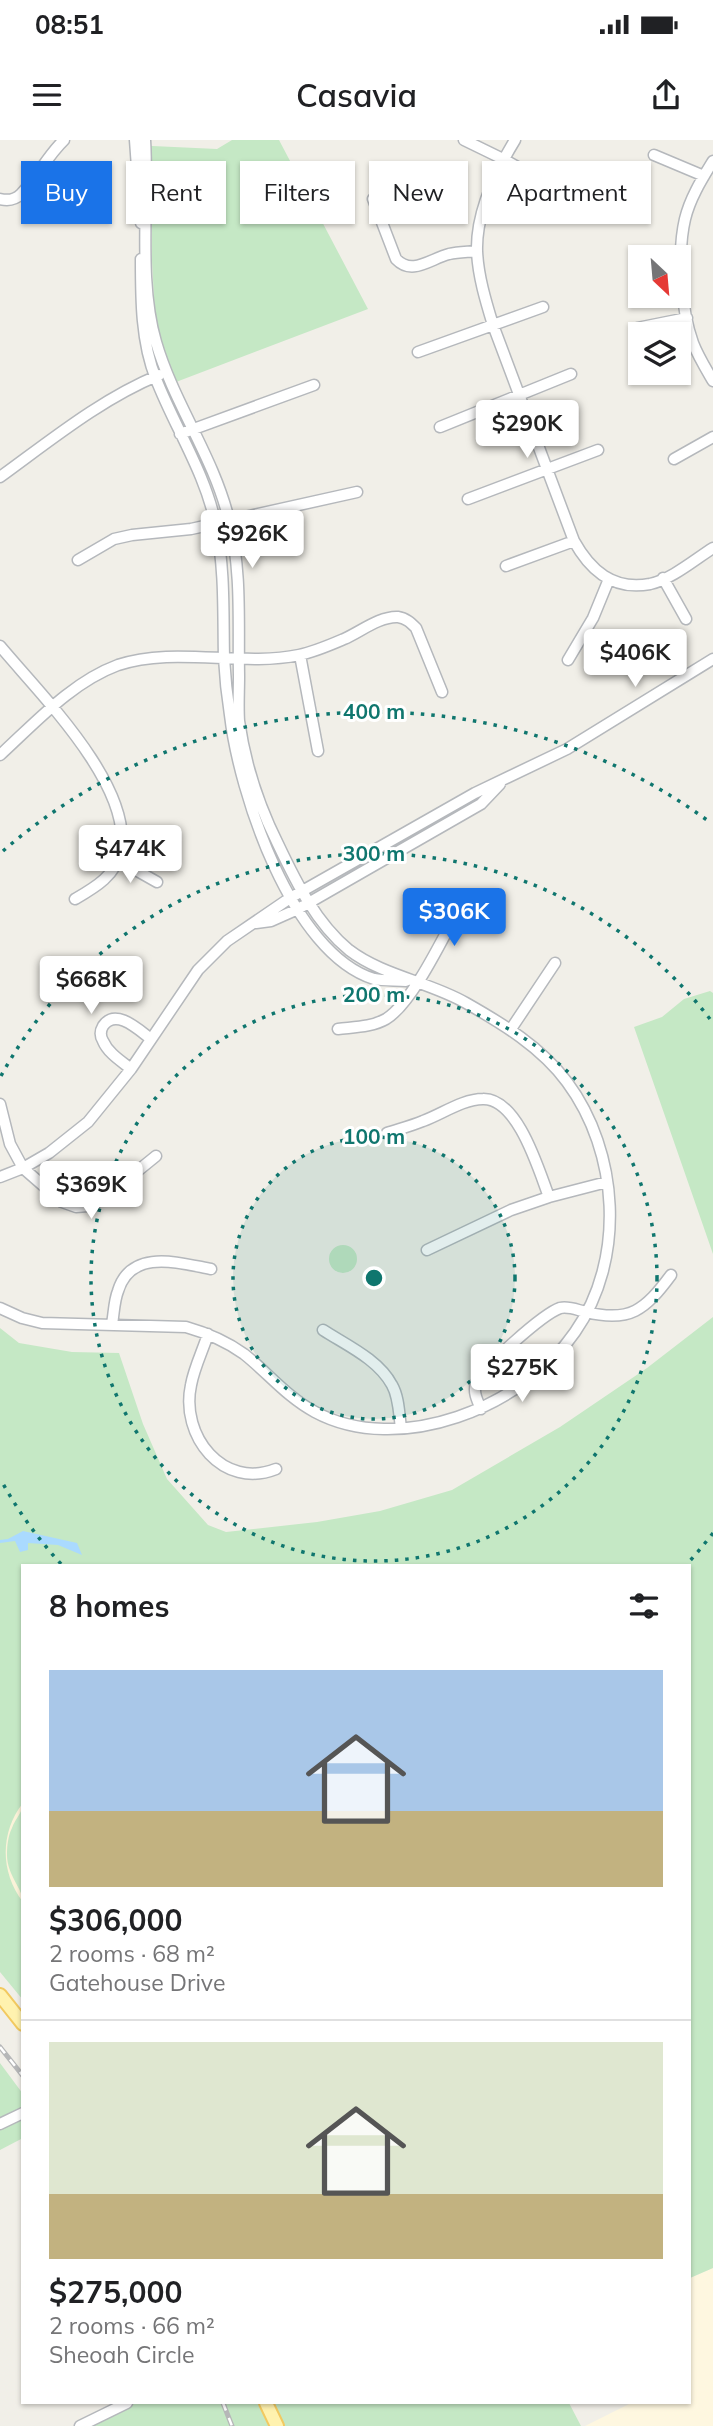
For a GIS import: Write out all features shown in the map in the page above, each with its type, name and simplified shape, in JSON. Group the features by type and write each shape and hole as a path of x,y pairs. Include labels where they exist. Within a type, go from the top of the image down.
{"main road":[{"path":"0,1995 21,2021"},
{"path":"266,2404 277,2426"}],"street":[{"path":"0,199 11,200 20,195 49,154 64,140"},
{"path":"135,140 137,161"},
{"path":"144,161 145,140"},
{"path":"464,140 507,161"},
{"path":"515,140 503,159 485,206 477,251 493,325 574,541 592,568 609,579 624,584 650,584 663,579 713,548"},
{"path":"654,155 704,176"},
{"path":"713,161 685,218 683,238 683,295 692,342 713,381"},
{"path":"144,224 145,295 155,377 201,477 216,524 223,572 224,659 230,718 248,800 290,898 320,940 345,963 374,979 417,982"},
{"path":"383,224 396,259 401,264 415,267 448,254 477,251"},
{"path":"418,352 543,307"},
{"path":"667,322 687,318"},
{"path":"0,1308 22,1318 42,1322 186,1328 208,1334 245,1355 293,1399 318,1414 365,1428 401,1428 445,1421 481,1409 518,1389 574,1335 587,1312 605,1265 609,1239 610,1215 604,1158 598,1139 565,1079 544,1057 511,1030 460,999 353,953 331,932 302,892 275,840 258,798 239,720 237,570 230,521 214,472 166,372 148,327"},
{"path":"0,477 114,397 166,372"},
{"path":"440,427 571,374"},
{"path":"180,434 314,385"},
{"path":"674,459 713,437"},
{"path":"468,499 598,450"},
{"path":"78,560 114,539 216,524 357,492"},
{"path":"506,566 574,541"},
{"path":"568,660 593,618 609,579"},
{"path":"663,579 687,619"},
{"path":"0,754 90,678 119,665 165,658 238,659 300,655 325,647 388,618 400,617 416,628 442,692"},
{"path":"0,646 76,736 102,777 118,816 121,850 117,860 97,886 75,899"},
{"path":"300,655 318,751"},
{"path":"0,1177 49,1153 88,1122 131,1069 209,957 227,941 290,898 475,793 567,749 713,659"},
{"path":"256,923 271,921 298,909 481,804 504,779"},
{"path":"117,860 157,882"},
{"path":"338,1028 371,1025 386,1019 399,1009 464,899"},
{"path":"511,1030 555,963"},
{"path":"131,1069 107,1048 100,1033 103,1026 108,1021 117,1019 127,1022 151,1039"},
{"path":"387,1133 422,1122 472,1100 493,1100 510,1116 526,1138 549,1197"},
{"path":"0,1104 10,1144 23,1168 62,1202 76,1207 88,1206 103,1199 156,1156"},
{"path":"428,1250 511,1210 607,1182"},
{"path":"112,1324 117,1291 122,1281 139,1265 163,1261 211,1269"},
{"path":"481,1409 475,1392 478,1379 520,1336 562,1308 614,1317 625,1316 650,1301 671,1275"},
{"path":"323,1330 385,1374 398,1401 401,1428"},
{"path":"208,1334 191,1386 190,1404 200,1441 224,1468 237,1474 254,1476 276,1469"},
{"path":"0,2124 21,2114"},
{"path":"80,2426 125,2404"}],"shaded area":[{"path":"713,2268 713,2426 585,2426 629,2404 691,2404 691,2278"}],"green space":[{"path":"232,140 279,140 290,161 240,161 240,224 323,224 368,309 176,382 155,316 152,224 226,224 226,161 137,161 131,145 217,149"},
{"path":"710,991 713,993 713,1254 634,1027 662,1017 684,999"},
{"path":"343,1245 353,1249 357,1259 353,1269 343,1273 333,1269 329,1259 333,1249"},
{"path":"713,1317 713,2268 691,2278 691,1564 21,1564 21,1998 0,1972 0,1328 19,1343 72,1352 119,1353 143,1424 167,1479 208,1525 226,1532 317,1522 380,1511 452,1490 560,1427 647,1368"},
{"path":"0,2063 21,2091 21,2139 0,2150"},
{"path":"126,2404 261,2404 271,2426 83,2426"},
{"path":"271,2404 570,2404 581,2426 282,2426"}],"sand":[{"path":"21,1806 10,1834 7,1855 21,1899 10,1878 6,1852 10,1826"}],"water":[{"path":"23,1531 77,1543 82,1555 58,1545 28,1543 28,1550 20,1552 15,1541 0,1543 0,1540"}],"railway":[{"path":"0,2047 21,2073"},
{"path":"223,2404 232,2426"}]}
